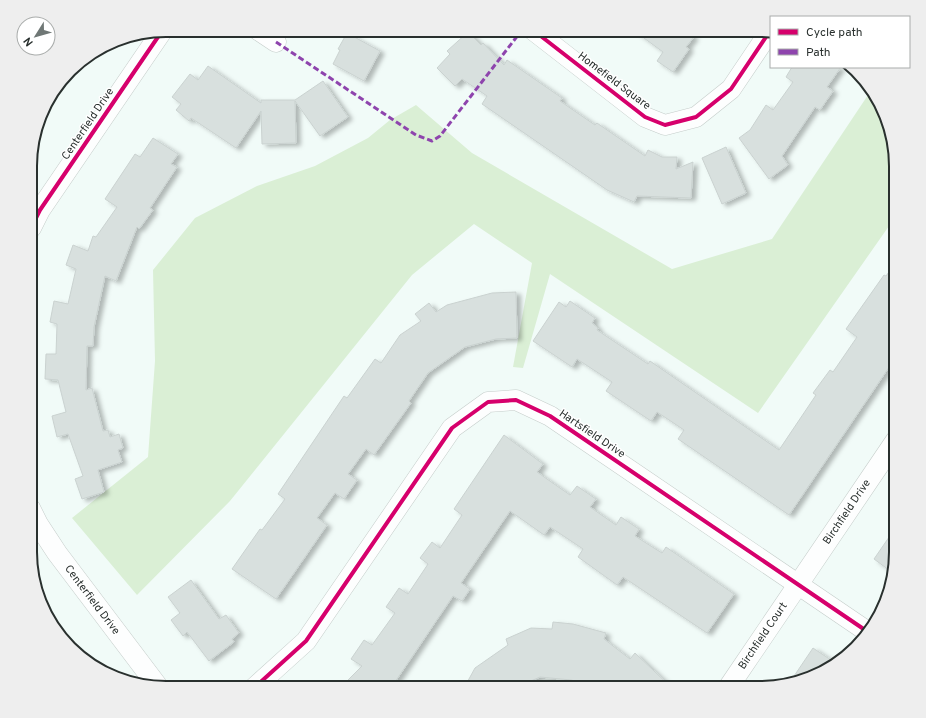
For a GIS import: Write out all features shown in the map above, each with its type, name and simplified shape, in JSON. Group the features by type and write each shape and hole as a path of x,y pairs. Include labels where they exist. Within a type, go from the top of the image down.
{"street":[{"name":"Centerfield Drive","path":"37,216 158,37"},
{"path":"268,37 276,42"},
{"name":"Homefield Square","path":"542,37 645,117 665,125 696,117 731,89 765,37"},
{"name":"Hartsfield Drive","path":"262,681 306,641 452,428 488,402 516,400 550,416 863,629"},
{"name":"Birchfield Drive","path":"798,584 889,450"},
{"name":"Centerfield Drive","path":"37,522 57,553 152,680"},
{"name":"Birchfield Court","path":"733,681 798,584"}],"green space":[{"path":"868,95 879,117 887,141 889,166 889,226 758,413 550,274 523,368 513,367 532,263 474,224 412,275 230,501 137,595 72,518 148,457 155,361 153,270 195,218 257,186 315,166 368,138 390,120 416,105 472,153 672,269 772,239"}],"building":[{"path":"345,37 354,37 380,51 364,81 333,64 340,50 338,49"},
{"path":"462,37 473,37 481,45 483,43 504,65 507,60 562,98 560,101 595,125 597,123 645,156 648,150 662,157 677,157 676,169 693,162 691,198 637,196 634,202 607,190 482,104 487,96 462,79 455,86 437,68 450,54 447,51"},
{"path":"643,37 694,37 686,47 689,49 673,72 657,61 663,52"},
{"path":"208,66 261,103 261,100 295,100 323,81 348,117 320,136 295,101 296,143 262,144 261,111 236,148 191,118 189,121 176,110 181,104 172,97 190,74 198,80"},
{"path":"791,68 840,68 827,87 833,91 820,110 815,107 782,156 788,165 769,179 739,138 750,130 766,105 773,110 793,82 786,77"},
{"path":"153,138 178,154 171,164 177,167 150,208 153,210 139,229 137,227 116,281 105,276 94,327 93,346 87,346 86,390 92,388 103,431 108,430 110,437 119,434 123,448 118,450 122,462 98,470 104,492 82,499 75,479 83,476 68,434 57,437 52,416 66,412 58,380 45,379 46,354 56,354 57,324 50,322 54,301 68,304 76,269 66,265 73,245 88,251 93,236 96,237 117,207 105,199 135,154 140,157"},
{"path":"726,147 746,193 722,204 702,158"},
{"path":"889,272 889,367 789,515 678,439 684,430 657,412 651,421 606,391 612,382 577,359 572,367 533,341 559,302 566,307 570,301 595,318 592,323 598,328 597,330 648,364 650,361 779,450 816,395 813,393 830,370 833,372 857,337 846,329 884,275 886,276"},
{"path":"516,292 517,338 496,339 465,347 428,373 409,401 411,403 374,455 366,449 348,474 357,480 344,499 335,493 317,518 327,525 276,599 232,569 260,529 262,530 285,499 278,494 344,396 347,398 375,359 381,363 400,335 421,321 415,314 429,303 436,312 447,305 492,293"},
{"path":"504,435 543,464 537,472 570,495 577,486 596,499 590,507 616,525 621,517 639,529 635,536 662,553 666,547 734,594 707,633 623,577 617,585 578,557 583,549 550,527 544,535 510,511 461,583 470,589 462,601 453,596 396,681 347,681 362,666 351,659 364,640 372,645 395,613 386,607 399,588 408,594 428,564 420,558 432,542 440,548 462,515 454,509"},
{"path":"889,537 888,569 874,559"},
{"path":"191,580 219,619 226,615 239,633 232,639 234,642 209,661 187,632 183,636 171,620 180,613 168,597"},
{"path":"553,622 573,624 606,633 604,639 630,659 635,653 665,681 575,681 540,677 531,681 468,681 475,668 508,645 506,639 531,628 552,629"},
{"path":"813,648 831,660 825,664 794,676"}],"marked path":[{"path":"276,42 416,135 432,141 440,136 517,37"}],"cycle path":[{"path":"37,216 158,37"},
{"path":"542,37 645,117 665,125 696,117 731,89 766,37"},
{"path":"262,681 306,641 452,428 488,402 516,400 550,416 863,629"}]}
